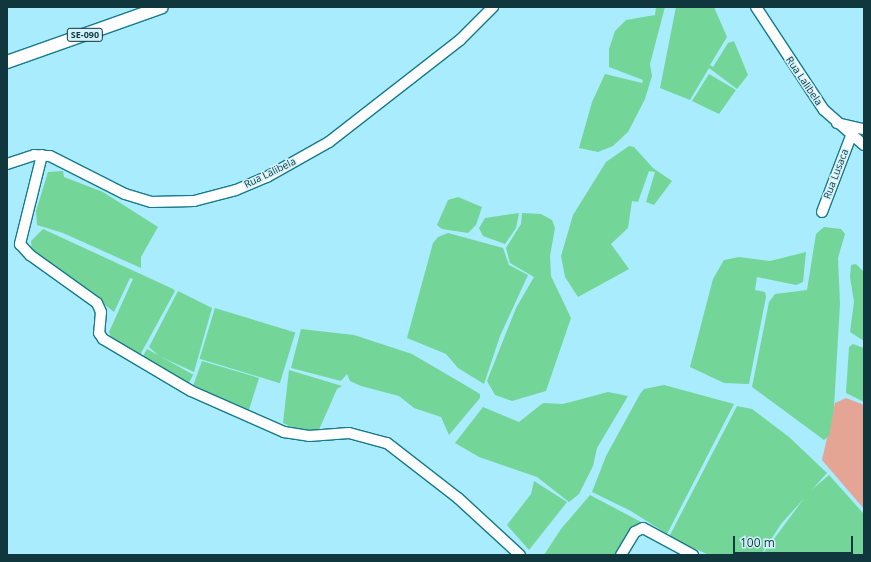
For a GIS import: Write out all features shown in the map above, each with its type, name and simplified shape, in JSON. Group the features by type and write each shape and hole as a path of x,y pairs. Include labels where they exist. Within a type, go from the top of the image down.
{"main road":[{"name":"SE-090","path":"7,62 162,7"}],"street":[{"name":"Rua Lalibela","path":"42,155 125,194 151,202 194,201 236,190 267,177 329,142 460,40 493,7"},
{"name":"Rua Lalibela","path":"756,7 810,91 836,123 864,145"},
{"path":"836,123 864,129"},
{"name":"Rua Lusaca","path":"822,212 851,136"},
{"path":"7,164 42,155 20,244 30,255 97,304 101,312 99,333 103,339 191,391 284,432 308,436 349,433 387,443 458,498 520,555"},
{"path":"621,555 640,528 693,555"}],"shaded area":[{"path":"656,7 665,7 650,64 652,76 645,99 628,132 613,146 598,152 579,148 592,102 605,74 642,83 643,80 609,67 609,49 615,31 626,20 655,15"},
{"path":"676,7 714,7 727,37 710,65 713,67 728,43 734,41 748,75 737,89 709,68 690,100 660,88"},
{"path":"709,74 736,90 719,114 692,101"},
{"path":"629,146 634,147 653,168 672,181 654,205 646,202 655,172 649,171 638,202 632,201 628,228 611,244 629,269 578,297 565,277 561,256 573,215 606,162"},
{"path":"63,171 64,177 103,192 158,227 141,257 141,268 63,233 37,225 36,211 48,172"},
{"path":"458,197 482,207 476,225 468,233 442,229 437,225 448,200"},
{"path":"519,213 516,228 505,244 483,236 479,228 485,218"},
{"path":"522,213 541,214 552,220 555,228 550,256 551,276 571,318 546,391 512,401 495,395 487,381 516,308 534,277 510,263 506,248 521,224"},
{"path":"824,227 841,229 845,234 838,258 840,304 834,407 829,436 824,440 752,387 769,302 775,294 807,290 816,234"},
{"path":"43,229 175,291 140,355 111,338 109,332 133,279 130,278 114,312 56,266 32,252 31,241"},
{"path":"448,233 503,248 509,265 528,275 500,336 484,384 458,368 446,354 407,338 433,243 438,237"},
{"path":"806,252 803,282 796,285 757,277 755,290 765,292 766,297 749,384 724,383 690,367 713,279 724,260 739,257 770,261"},
{"path":"856,264 864,272 864,341 850,332 854,302 850,277 851,265"},
{"path":"178,291 212,308 194,372 159,356 149,347"},
{"path":"215,308 295,333 280,383 200,359"},
{"path":"301,329 354,335 412,354 480,394 480,398 449,435 441,417 414,408 399,396 361,386 350,381 347,374 341,381 291,368"},
{"path":"853,344 864,348 864,402 846,393 849,347"},
{"path":"147,349 193,375 189,383 143,357"},
{"path":"202,361 259,378 248,413 193,386"},
{"path":"289,370 342,386 337,389 318,432 298,430 283,423"},
{"path":"664,385 734,404 667,534 631,511 592,492 606,456 640,394 644,389"},
{"path":"608,392 628,396 597,448 593,466 579,494 569,502 537,477 479,457 455,443 483,407 519,422 543,403 563,404"},
{"path":"846,398 864,405 864,509 822,460 835,403"},
{"path":"737,406 752,409 789,437 827,473 781,524 761,555 709,555 669,537"},
{"path":"829,475 864,514 864,555 762,555 808,493"},
{"path":"534,481 567,502 529,550 507,525 531,494"},
{"path":"590,495 641,522 619,555 544,555 561,529"}]}
